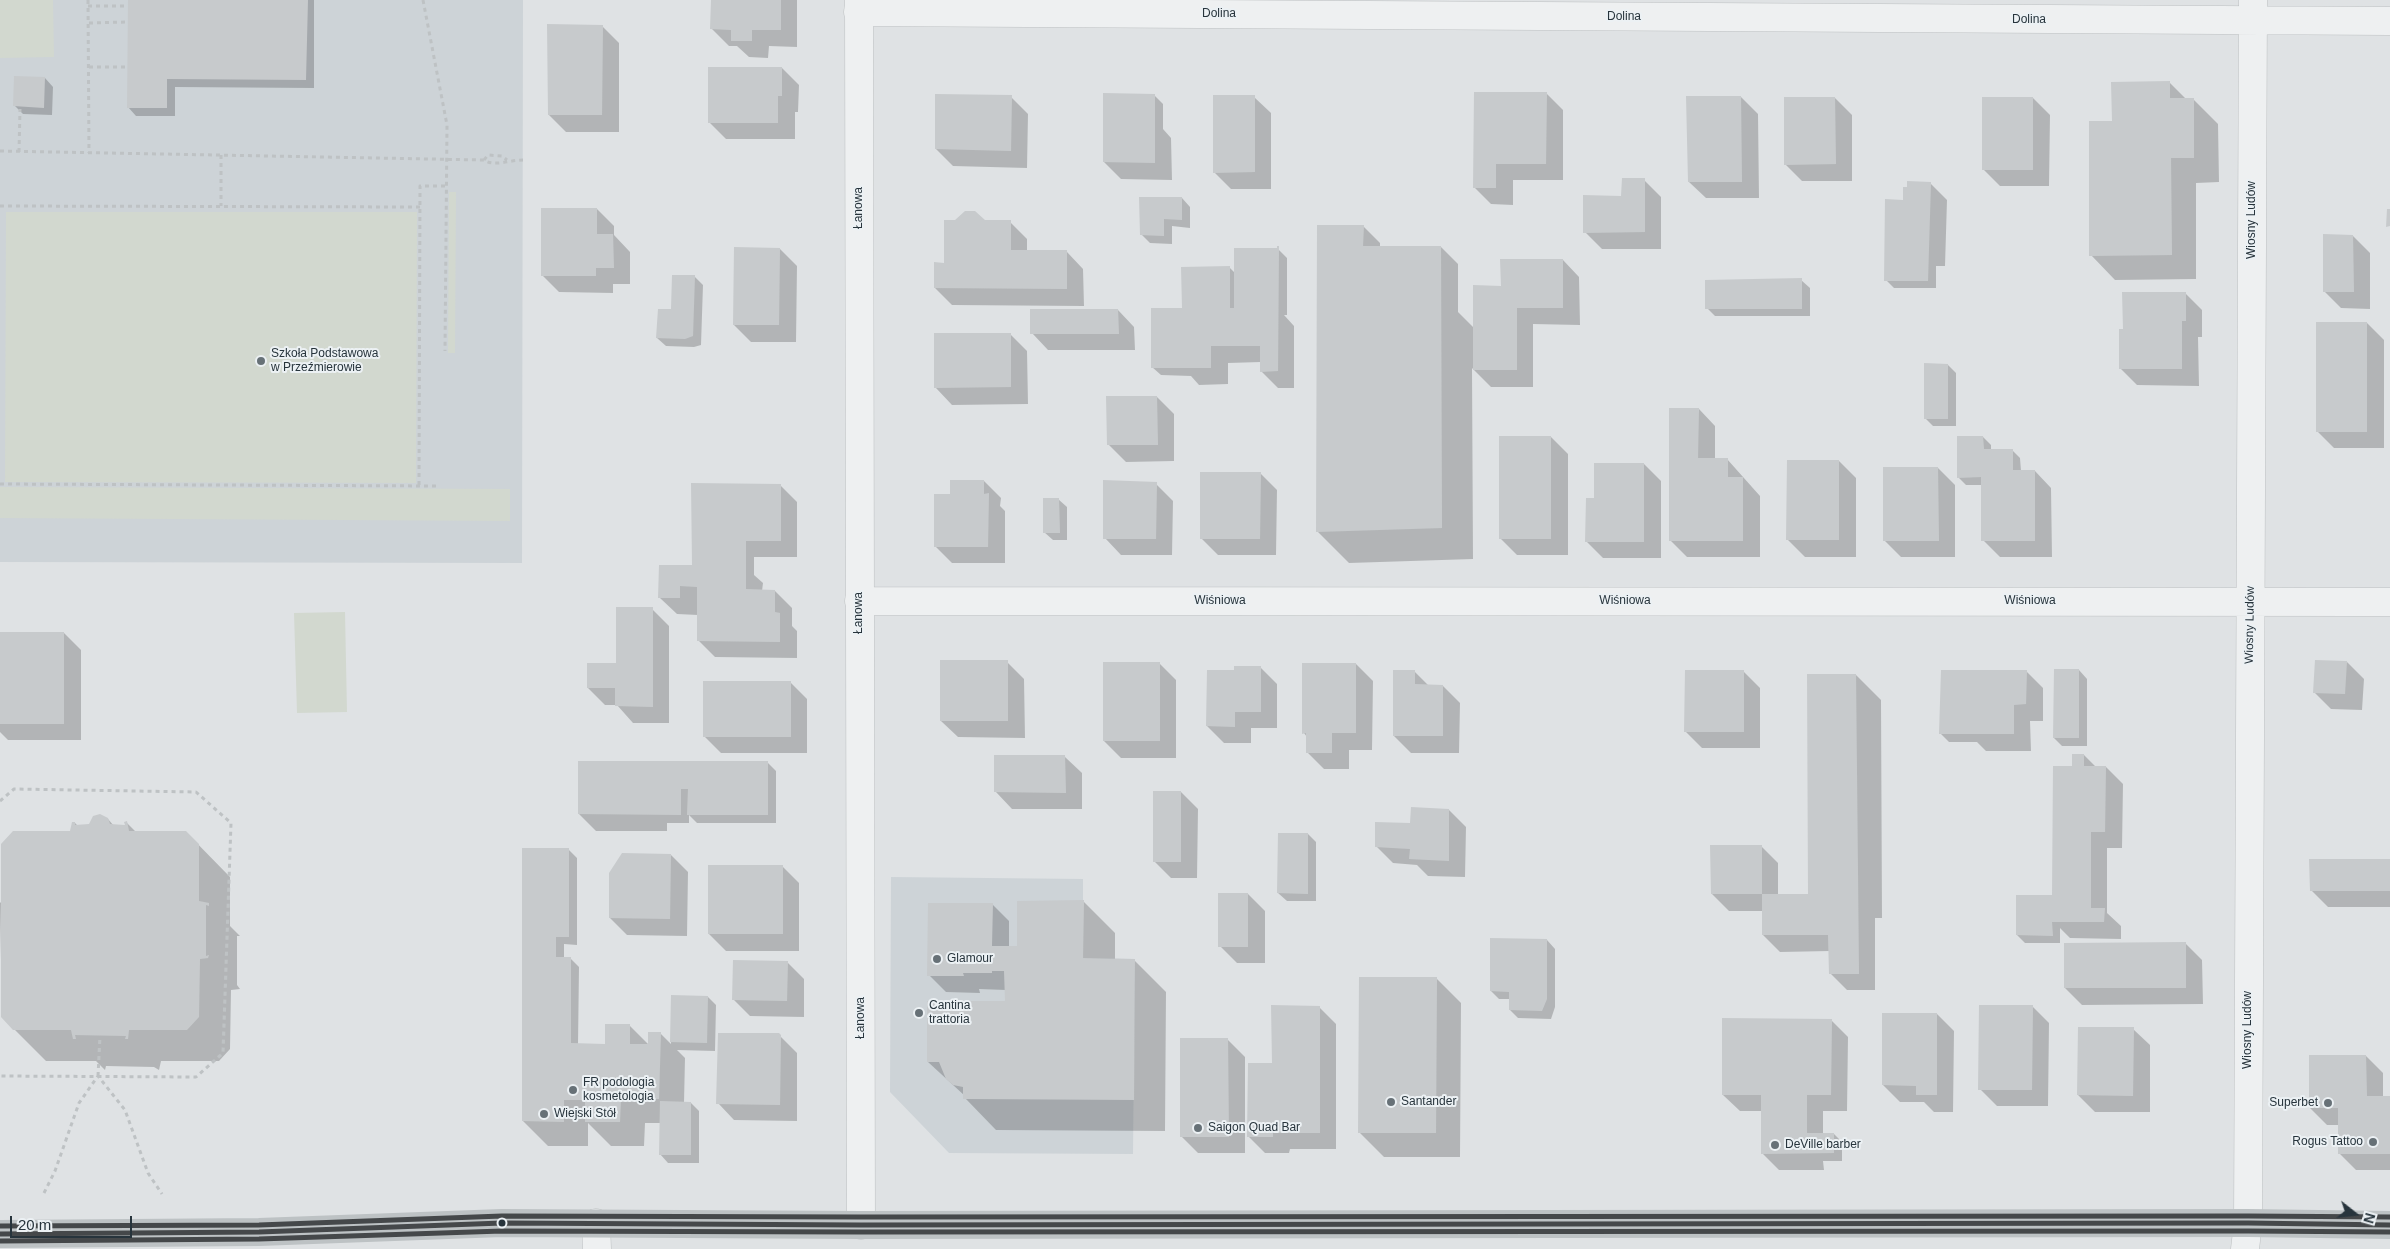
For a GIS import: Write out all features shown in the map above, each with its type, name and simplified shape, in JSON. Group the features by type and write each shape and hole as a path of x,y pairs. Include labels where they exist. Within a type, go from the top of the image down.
{"street":[{"name":"Dolina","path":"858,6 2253,11 2390,21"},
{"name":"Łanowa","path":"858,6 861,1226"},
{"name":"Wiosny Ludów","path":"2247,1236 2253,11"},
{"name":"Wiśniowa","path":"859,601 2390,602"},
{"path":"0,1234 259,1232 502,1224 596,1236 861,1226 2247,1236 2390,1225"}],"path":[{"path":"88,0 89,153"},
{"path":"423,0 447,125 445,351"},
{"path":"88,6 128,6"},
{"path":"89,22 127,22"},
{"path":"89,67 127,67"},
{"path":"19,152 20,109"},
{"path":"0,151 446,159 484,160 488,163 502,164 507,160 523,160"},
{"path":"221,155 221,206"},
{"path":"484,160 488,156 502,156 507,160"},
{"path":"420,485 420,186 446,186"},
{"path":"0,206 421,207"},
{"path":"0,484 436,486"},
{"path":"0,800 14,789 196,792 231,823 222,1053 196,1077 0,1076"},
{"path":"44,1193 55,1172 79,1103 98,1076 100,1036"},
{"path":"98,1076 125,1110 148,1173 162,1194"}],"shaded area":[{"name":"Szkoła Podstawowa w Przeźmierowie","path":"0,0 523,0 522,563 0,562"},
{"path":"0,0 53,0 54,57 0,58"},
{"path":"449,192 456,192 455,353 448,353"},
{"path":"6,212 417,212 416,483 5,482"},
{"path":"0,487 510,489 510,521 0,518"},
{"path":"345,612 347,712 297,713 294,613"},
{"path":"891,877 1083,879 1083,958 1135,959 1133,1154 949,1153 890,1092"}],"building":[{"path":"128,0 308,0 306,80 167,79 167,108 127,108"},
{"path":"711,0 781,0 781,30 752,30 752,41 731,41 731,30 710,29"},
{"path":"547,24 603,25 602,115 548,115"},
{"path":"708,67 782,67 782,96 778,96 778,123 708,123"},
{"path":"14,76 45,77 44,108 13,106"},
{"path":"2170,81 2170,98 2194,98 2194,158 2171,158 2172,255 2089,256 2089,121 2112,121 2111,82"},
{"path":"1474,92 1547,92 1546,164 1496,164 1496,188 1473,188"},
{"path":"1103,93 1155,94 1155,163 1103,162"},
{"path":"935,94 1012,95 1011,151 935,149"},
{"path":"1213,95 1255,95 1255,172 1213,173"},
{"path":"1686,96 1741,96 1742,182 1688,182"},
{"path":"1784,97 1835,97 1836,164 1784,165"},
{"path":"1982,97 2033,97 2033,170 1982,170"},
{"path":"1622,178 1645,178 1645,232 1583,233 1583,195 1621,196"},
{"path":"1907,181 1931,182 1928,281 1884,281 1885,199 1903,200 1903,187 1907,187"},
{"path":"1139,197 1182,197 1182,220 1164,219 1164,236 1140,235"},
{"path":"541,208 597,208 597,234 613,234 614,268 596,268 596,276 541,276"},
{"path":"2387,209 2390,209 2390,226 2386,227"},
{"path":"965,211 975,211 985,220 1011,220 1011,250 1067,250 1067,289 934,288 934,262 944,263 944,220 955,220"},
{"path":"1317,225 1364,225 1363,246 1441,246 1442,528 1316,532"},
{"path":"2323,234 2353,235 2354,292 2323,292"},
{"path":"1279,246 1278,371 1260,372 1260,346 1211,346 1211,368 1151,368 1151,308 1182,308 1181,267 1230,266 1230,308 1234,308 1234,248 1277,248"},
{"path":"734,247 780,248 779,325 733,325"},
{"path":"1500,259 1563,259 1563,308 1517,308 1517,370 1473,370 1473,285 1501,286"},
{"path":"672,275 695,275 693,336 685,339 656,338 658,309 671,309"},
{"path":"1802,278 1802,309 1705,309 1705,280"},
{"path":"2122,292 2186,292 2186,321 2182,321 2182,369 2119,369 2119,329 2123,329"},
{"path":"1030,309 1118,309 1119,334 1030,334"},
{"path":"2316,322 2367,322 2367,432 2316,432"},
{"path":"934,333 1011,333 1011,387 934,388"},
{"path":"1924,363 1948,364 1948,419 1924,419"},
{"path":"1106,396 1157,396 1158,445 1107,445"},
{"path":"1669,408 1699,408 1698,458 1728,458 1728,477 1743,477 1743,541 1669,541"},
{"path":"1499,436 1551,436 1551,539 1499,539"},
{"path":"1957,436 1983,436 1984,449 2013,449 2013,470 2035,470 2035,541 1981,541 1981,477 1957,478"},
{"path":"1787,460 1839,460 1839,540 1786,540"},
{"path":"1594,463 1644,463 1644,542 1585,542 1586,498 1594,498"},
{"path":"1883,467 1938,467 1939,541 1883,541"},
{"path":"1200,472 1261,472 1260,539 1200,539"},
{"path":"950,480 984,480 984,494 989,493 988,547 934,547 934,494 950,494"},
{"path":"1103,480 1157,482 1156,539 1103,539"},
{"path":"691,483 781,484 781,541 746,541 746,589 775,590 775,612 780,613 780,642 697,641 697,587 680,586 680,598 658,598 659,565 692,565"},
{"path":"1043,498 1059,498 1060,533 1043,533"},
{"path":"616,607 653,607 653,707 615,706 615,688 587,688 587,663 616,663"},
{"path":"0,632 64,632 64,724 0,724"},
{"path":"940,660 1008,660 1008,721 940,721"},
{"path":"2315,660 2347,661 2345,694 2313,693"},
{"path":"1103,662 1160,662 1160,741 1103,741"},
{"path":"1302,663 1356,663 1356,733 1332,733 1332,753 1306,753 1306,733 1302,734"},
{"path":"1234,666 1261,666 1261,712 1235,712 1235,727 1206,726 1207,670 1234,670"},
{"path":"2054,669 2079,669 2079,738 2053,738"},
{"path":"1393,670 1415,670 1415,684 1443,685 1443,736 1393,736"},
{"path":"1685,670 1744,670 1744,732 1684,732"},
{"path":"1941,670 2027,670 2026,704 2014,705 2014,734 1939,734"},
{"path":"1807,674 1856,674 1859,974 1829,974 1828,935 1762,935 1762,894 1808,894"},
{"path":"703,681 791,681 791,737 703,737"},
{"path":"2072,754 2084,754 2084,766 2106,766 2105,832 2091,832 2091,908 2105,908 2104,922 2052,922 2053,936 2016,935 2016,895 2052,895 2053,766 2072,766"},
{"path":"994,755 1065,755 1066,793 994,792"},
{"path":"578,761 768,761 768,815 687,815 688,789 681,789 681,815 578,814"},
{"path":"1153,791 1181,791 1181,862 1153,862"},
{"path":"1411,807 1449,809 1449,861 1409,859 1410,849 1375,847 1375,822 1410,823"},
{"path":"100,814 108,818 110,824 125,825 124,822 127,821 129,831 186,831 199,844 199,901 209,903 209,906 206,905 206,956 209,955 208,958 200,959 199,1017 187,1030 129,1030 128,1039 125,1039 126,1036 75,1035 76,1039 73,1039 71,1030 13,1030 1,1017 1,844 13,831 70,831 72,822 75,822 75,825 89,824 93,816"},
{"path":"1278,833 1308,833 1308,894 1277,893"},
{"path":"1710,845 1762,845 1762,894 1711,894"},
{"path":"522,848 569,848 569,937 556,937 556,957 571,957 571,1043 605,1044 605,1024 630,1024 630,1044 648,1044 648,1032 661,1032 659,1099 621,1099 620,1122 585,1122 585,1100 564,1100 564,1122 522,1121"},
{"path":"622,853 671,854 670,919 609,918 609,873"},
{"path":"2309,859 2390,859 2390,891 2310,891"},
{"path":"708,865 783,865 783,934 708,934"},
{"path":"1218,893 1248,893 1248,947 1218,947"},
{"path":"1084,900 1083,958 1135,959 1134,1100 963,1099 963,1087 953,1085 946,1079 939,1062 927,1062 927,1001 1005,1001 1004,971 963,973 964,976 927,976 928,903 993,903 992,946 1017,946 1017,901"},
{"path":"1490,938 1547,939 1547,999 1542,1011 1509,1010 1509,992 1490,991"},
{"path":"2186,942 2186,988 2064,988 2064,943"},
{"path":"733,960 788,961 787,1001 732,1000"},
{"path":"1359,977 1437,977 1436,1133 1358,1133"},
{"path":"671,995 708,996 707,1043 670,1042"},
{"path":"1271,1005 1320,1006 1320,1133 1273,1133 1273,1137 1247,1137 1248,1063 1272,1063"},
{"path":"1979,1005 2033,1005 2032,1090 1978,1090"},
{"path":"1882,1013 1937,1013 1937,1095 1916,1095 1916,1086 1882,1085"},
{"path":"1722,1018 1832,1019 1831,1095 1807,1095 1807,1133 1834,1133 1834,1153 1761,1154 1761,1095 1722,1095"},
{"path":"2078,1027 2134,1027 2133,1096 2077,1095"},
{"path":"718,1033 779,1033 781,1035 780,1105 716,1104"},
{"path":"1180,1038 1228,1038 1229,1137 1180,1137"},
{"path":"2309,1055 2366,1055 2367,1096 2390,1096 2390,1154 2338,1154 2338,1108 2309,1108"},
{"path":"660,1101 691,1102 691,1155 659,1155"}],"transit line":[{"path":"0,1226 259,1225 502,1216 2390,1217"},
{"path":"0,1234 259,1232 502,1223 861,1225 2248,1223 2390,1225"},
{"path":"0,1241 259,1239 502,1231 2390,1232"}],"place":[{"name":"Szkoła Podstawowa w Przeźmierowie","path":"261,361"},
{"name":"Glamour","path":"937,959"},
{"name":"Cantina trattoria","path":"919,1013"},
{"name":"FR podologia kosmetologia","path":"573,1090"},
{"name":"Santander","path":"1391,1102"},
{"name":"Superbet","path":"2328,1103"},
{"name":"Wiejski Stół","path":"544,1114"},
{"name":"Saigon Quad Bar","path":"1198,1128"},
{"name":"Rogus Tattoo","path":"2373,1142"},
{"name":"DeVille barber","path":"1775,1145"}]}
